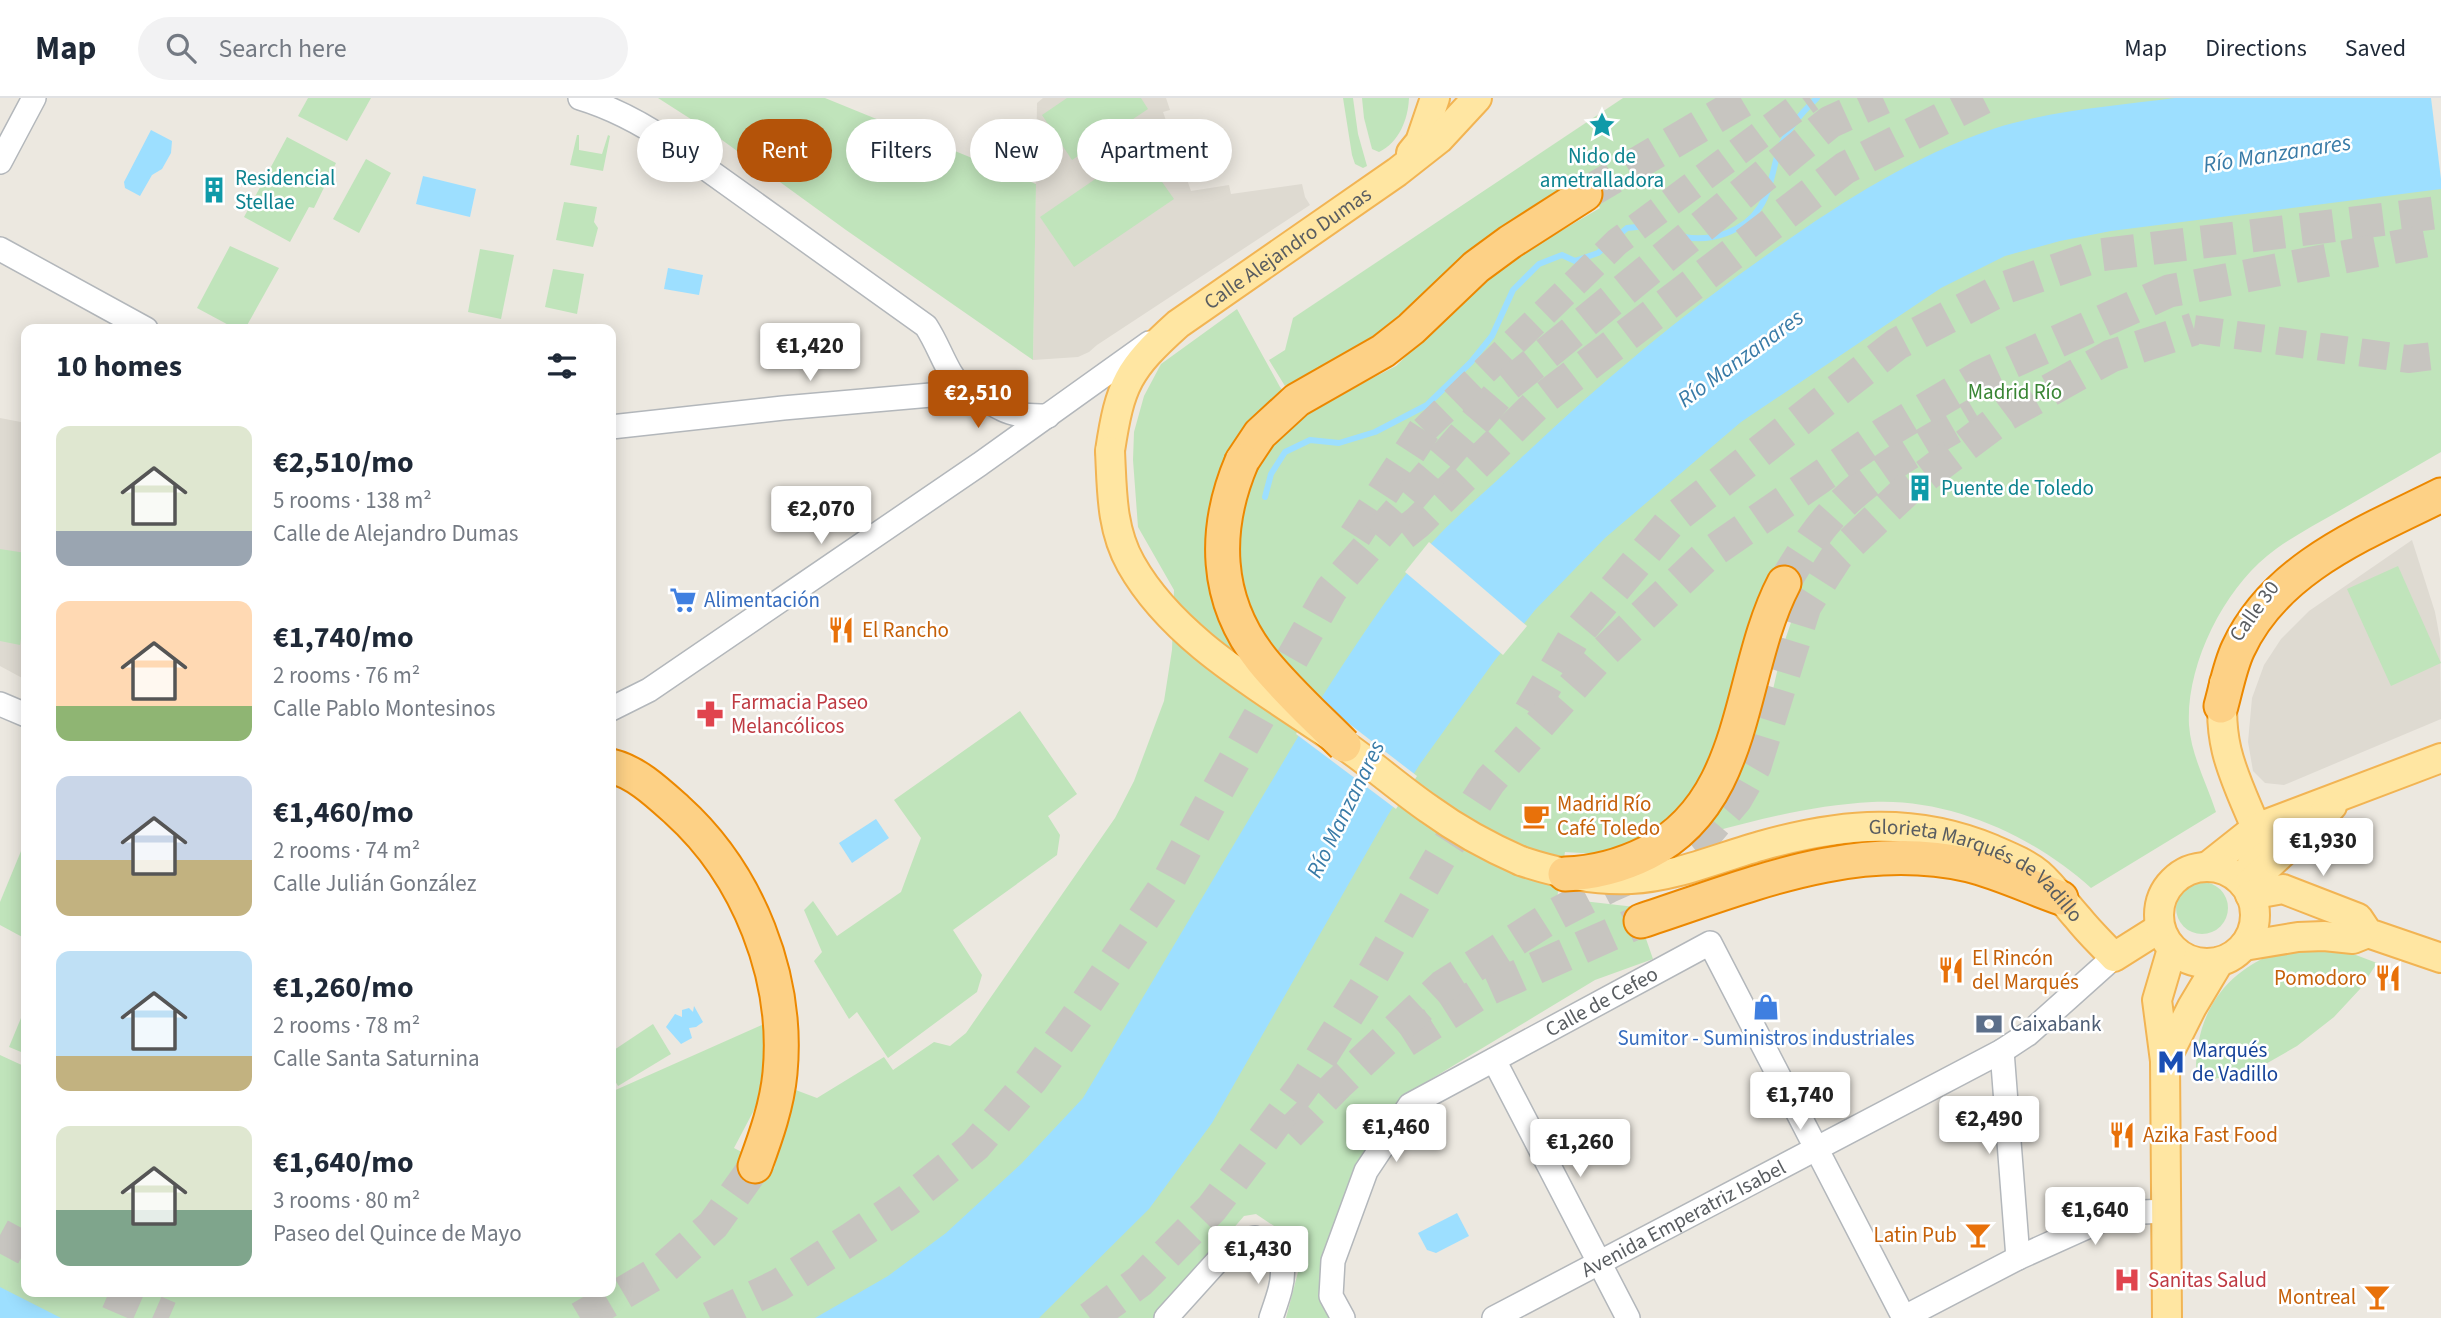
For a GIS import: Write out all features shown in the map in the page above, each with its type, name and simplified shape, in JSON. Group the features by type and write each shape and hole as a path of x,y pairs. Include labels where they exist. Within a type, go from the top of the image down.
{"highway":[{"path":"1344,745 1259,657 1240,626 1231,603 1224,572 1222,538 1227,502 1242,461 1266,428 1297,400 1383,351 1411,329 1476,267 1585,194"},
{"path":"2221,706 2238,650 2261,612 2300,571 2356,537 2441,495"},
{"path":"2221,706 2268,619 2306,581 2345,559 2441,514"},
{"path":"1565,874 1588,873 1632,860 1677,835 1698,813 1717,783 1733,745 1763,631 1784,583"},
{"path":"616,767 628,772 658,793 691,822 725,864 749,906 769,962 780,1018 780,1073 770,1124 755,1166"},
{"path":"1640,921 1802,869 1857,859 1921,859 1970,865 2061,898"}],"main road":[{"name":"Calle Alejandro Dumas","path":"1397,172 1420,142 1435,98"},
{"name":"Calle Alejandro Dumas","path":"1344,745 1191,637 1156,602 1130,563 1114,521 1110,451 1119,404 1129,377 1144,355 1178,324 1397,172 1439,139 1477,98"},
{"name":"Calle 30","path":"2256,828 2229,763 2224,742 2221,706 2229,642 2255,603 2286,569 2343,531 2441,478"},
{"name":"Glorieta Marqués de Vadillo","path":"1344,745 1429,809 1493,849 1521,861 1565,874 1601,880 1660,876 1765,845 1825,830 1854,826 1892,826 1946,833 2012,858 2039,874 2114,957"},
{"path":"2208,866 2256,828 2441,758"},
{"path":"2247,888 2342,797"},
{"path":"2247,888 2262,843 2256,828"},
{"path":"2166,938 2190,960 2200,963 2219,962 2233,956 2244,946 2254,923 2255,911 2247,888 2227,871 2208,866 2194,868 2170,883 2162,895 2158,909 2166,938 2157,1000 2165,1062 2167,1318"},
{"path":"2247,888 2283,889 2358,919 2368,933 2441,958"},
{"path":"2244,946 2298,937 2353,939 2368,933"},
{"path":"2114,957 2166,938"},
{"path":"2165,1062 2192,1007 2219,962"}],"street":[{"path":"0,162 34,98"},
{"path":"595,100 642,124 669,142 926,326 939,346 943,363 965,392"},
{"path":"0,249 137,324"},
{"name":"Calle Alejandro Dumas","path":"616,706 649,690 1178,324"},
{"path":"926,394 939,375 943,363"},
{"path":"616,426 965,392 984,397 1017,415 1048,416"},
{"path":"993,404 1002,448"},
{"path":"1,707 21,713"},
{"name":"Calle de Cefeo","path":"1343,1318 1331,1296 1333,1261 1366,1171 1410,1105 1710,943 1816,1148"},
{"name":"Avenida Emperatriz Isabel","path":"1494,1318 2002,1051 2028,1034 2114,957"},
{"path":"2002,1051 2018,1258"},
{"path":"1494,1060 1628,1318"},
{"path":"1816,1148 1904,1318 2018,1258 2118,1213 2167,1211"},
{"path":"1166,1318 1231,1246 1255,1238 1272,1248 1283,1264 1283,1274 1271,1318"}],"shaded area":[{"path":"1043,98 1166,98 1170,110 1163,112 1165,119 1077,119 1077,182 1188,182 1191,191 1229,185 1231,194 1302,184 1310,205 1089,352 1078,357 1033,360 1036,182 1063,182 1063,119 1037,119 1037,103"},
{"path":"0,418 21,422 21,677 0,666"},
{"path":"2412,540 2435,612 2440,639 2441,719 2284,785 2265,783 2253,771 2248,742 2252,698 2264,665 2281,639 2309,611"}],"green space":[{"path":"308,98 371,98 347,141 298,116"},
{"path":"658,98 825,98 877,119 846,119 846,182 956,182 956,151 970,157 970,182 1036,184 1033,360 780,182 832,182 832,119 737,119 737,151 723,141 723,119 691,119"},
{"path":"1067,98 1141,98 1148,109 1133,119 1077,119 1077,157 1072,160 1063,146 1063,119 1045,119 1042,115"},
{"path":"1343,98 1353,98 1358,134 1367,166 1363,168 1355,164 1352,155"},
{"path":"1362,98 1409,98 1401,130 1386,148 1379,152 1372,149"},
{"name":"Madrid Río","path":"1623,98 2441,98 2441,452 2275,549 2251,571 2222,610 2200,655 2190,702 2189,725 2193,747 2216,812 2091,888 2044,852 2017,837 1989,824 1931,806 1872,802 1831,806 1770,817 1709,833 1705,824 1755,701 1771,698 1783,646 1801,593 1773,571 1729,715 1698,792 1643,841 1598,854 1565,852 1557,898 1635,907 1653,959 1595,980 1408,1093 1373,1143 1321,1277 1319,1297 1330,1318 1286,1318 1303,1253 1289,1236 1256,1214 1244,1216 1156,1318 0,1318 0,1055 21,1065 21,1297 616,1297 616,1090 771,1021 768,1073 753,1112 734,1148 774,1169 793,1089 817,1098 884,1057 893,1070 934,1042 950,1046 966,1033 1115,818 1134,781 1164,701 1172,650 1174,590 1138,527 1133,460 1134,432 1144,396 1161,364 1237,309 1280,387 1303,414 1396,366 1494,270 1600,208 1582,175 1492,233 1367,343 1285,386 1269,360 1285,350 1293,318"},
{"path":"577,135 579,150 602,154 608,135 610,136 603,171 570,165"},
{"path":"287,137 336,163 314,208 309,207 290,242 244,217"},
{"path":"366,159 391,173 359,233 333,219"},
{"path":"1091,182 1162,182 1174,199 1074,267 1040,217"},
{"path":"564,202 597,207 594,222 598,228 593,247 556,240"},
{"path":"230,246 279,268 248,324 227,324 197,308"},
{"path":"480,249 514,255 501,319 468,312"},
{"path":"553,269 584,274 577,314 545,307"},
{"path":"818,490 819,520 802,523 799,494"},
{"path":"0,549 21,552 21,638 20,645 0,641"},
{"path":"2398,566 2441,663 2391,686 2347,589"},
{"path":"1020,711 1077,794 1048,816 1060,835 1057,855 953,930 982,975 977,992 888,1058 857,1012 849,1019 814,961 822,952 804,910 813,901 837,936 901,892 921,838 894,800"},
{"path":"21,851 21,936 0,925 0,902"},
{"path":"2202,882 2212,884 2220,890 2226,898 2226,918 2220,926 2212,932 2202,934 2192,932 2184,926 2178,918 2176,908 2178,898 2184,890 2192,884"},
{"path":"2310,945 2348,952 2377,963 2360,989 2334,1017 2297,1046 2257,1069 2210,1080 2196,1074 2197,1053 2207,1015 2227,985 2258,961 2278,952"},
{"path":"21,1018 21,1052 9,1047"},
{"path":"653,1024 671,1054 618,1086 616,1049"}],"water":[{"name":"Río Manzanares","path":"2175,98 2441,98 2441,189 2111,231 2005,256 1941,288 1741,422 1605,538 1535,610 1495,660 1420,764 1388,815 1212,1123 1149,1209 1039,1318 815,1318 888,1276 946,1233 1021,1164 1083,1098 1320,700 1384,604 1437,537 1580,404 1673,325 1738,276 1824,216 1906,167 1963,140 2037,117"},
{"path":"151,130 172,141 171,153 162,169 152,175 140,196 125,188 124,182"},
{"path":"423,176 476,189 470,217 416,204"},
{"path":"668,268 703,275 699,295 664,289"},
{"path":"876,819 889,838 852,863 839,843"},
{"path":"694,1006 703,1022 689,1028 692,1038 681,1044 666,1027 675,1014 682,1017 682,1010 689,1008 693,1012"},
{"path":"1457,1213 1469,1236 1436,1253 1427,1250 1418,1233"},
{"path":"0,1287 61,1318 0,1318"}],"pier":[{"path":"2431,98 2441,98 2441,179"},
{"path":"1429,542 1527,626 1503,655 1405,572"},
{"path":"1317,699 1417,776 1396,809 1296,734"}],"waterway":[{"path":"1684,237 1705,238 1726,233 1753,216 1767,193 1786,135 1817,98"},
{"path":"1265,497 1271,474 1285,452 1310,440 1339,443 1375,432 1427,405 1471,362 1492,336 1513,290 1539,264 1562,255 1575,261 1598,253 1627,228 1656,225"}],"tunnel":[{"path":"1585,194 1748,98"},
{"path":"1424,430 1617,242 1810,98"},
{"path":"710,1318 779,1285 852,1238 907,1201 975,1146 1032,1079 1166,885 1331,590 1504,388 1830,122 1883,98"},
{"path":"1403,534 1539,402 1845,168 1983,98"},
{"path":"1530,712 1575,636 1672,520 1897,344 2004,288 2100,255 2441,212"},
{"path":"1090,1318 1140,1281 1212,1208 1303,1086 1367,984 1442,854 1490,781 1597,659 1706,556 1883,434 1981,376 2169,291 2441,238"},
{"path":"2194,329 2408,359 2441,355"},
{"path":"1289,1134 1443,986 1556,914 1674,858 1707,833 1736,799 1755,766 1805,606 1837,556 1909,488 2007,414 2111,356 2194,329"},
{"path":"1784,583 1823,525 1853,494 1904,457 1976,414"},
{"path":"1355,536 1424,430"},
{"path":"1405,1041 1482,992 1641,921"},
{"path":"616,1297 662,1270 713,1225 755,1166"},
{"path":"0,1235 21,1246"},
{"path":"121,1297 169,1318"},
{"path":"580,1318 616,1297"}],"place":[{"name":"Nido de ametralladora","path":"1602,125"},
{"name":"Residencial Stellae","path":"214,190"},
{"name":"Puente de Toledo","path":"1920,488"},
{"name":"Alimentación","path":"683,600"},
{"name":"El Rancho","path":"841,630"},
{"name":"Farmacia Paseo Melancólicos","path":"710,714"},
{"name":"Madrid Río Café Toledo","path":"1536,816"},
{"name":"El Rincón del Marqués","path":"1951,970"},
{"name":"Pomodoro","path":"2388,978"},
{"name":"Sumitor - Suministros industriales","path":"1766,1007"},
{"name":"Caixabank","path":"1989,1024"},
{"name":"Marqués de Vadillo","path":"2171,1062"},
{"name":"Azika Fast Food","path":"2122,1135"},
{"name":"Latin Pub","path":"1978,1235"},
{"name":"Sanitas Salud","path":"2127,1280"},
{"name":"Montreal","path":"2377,1297"}]}
